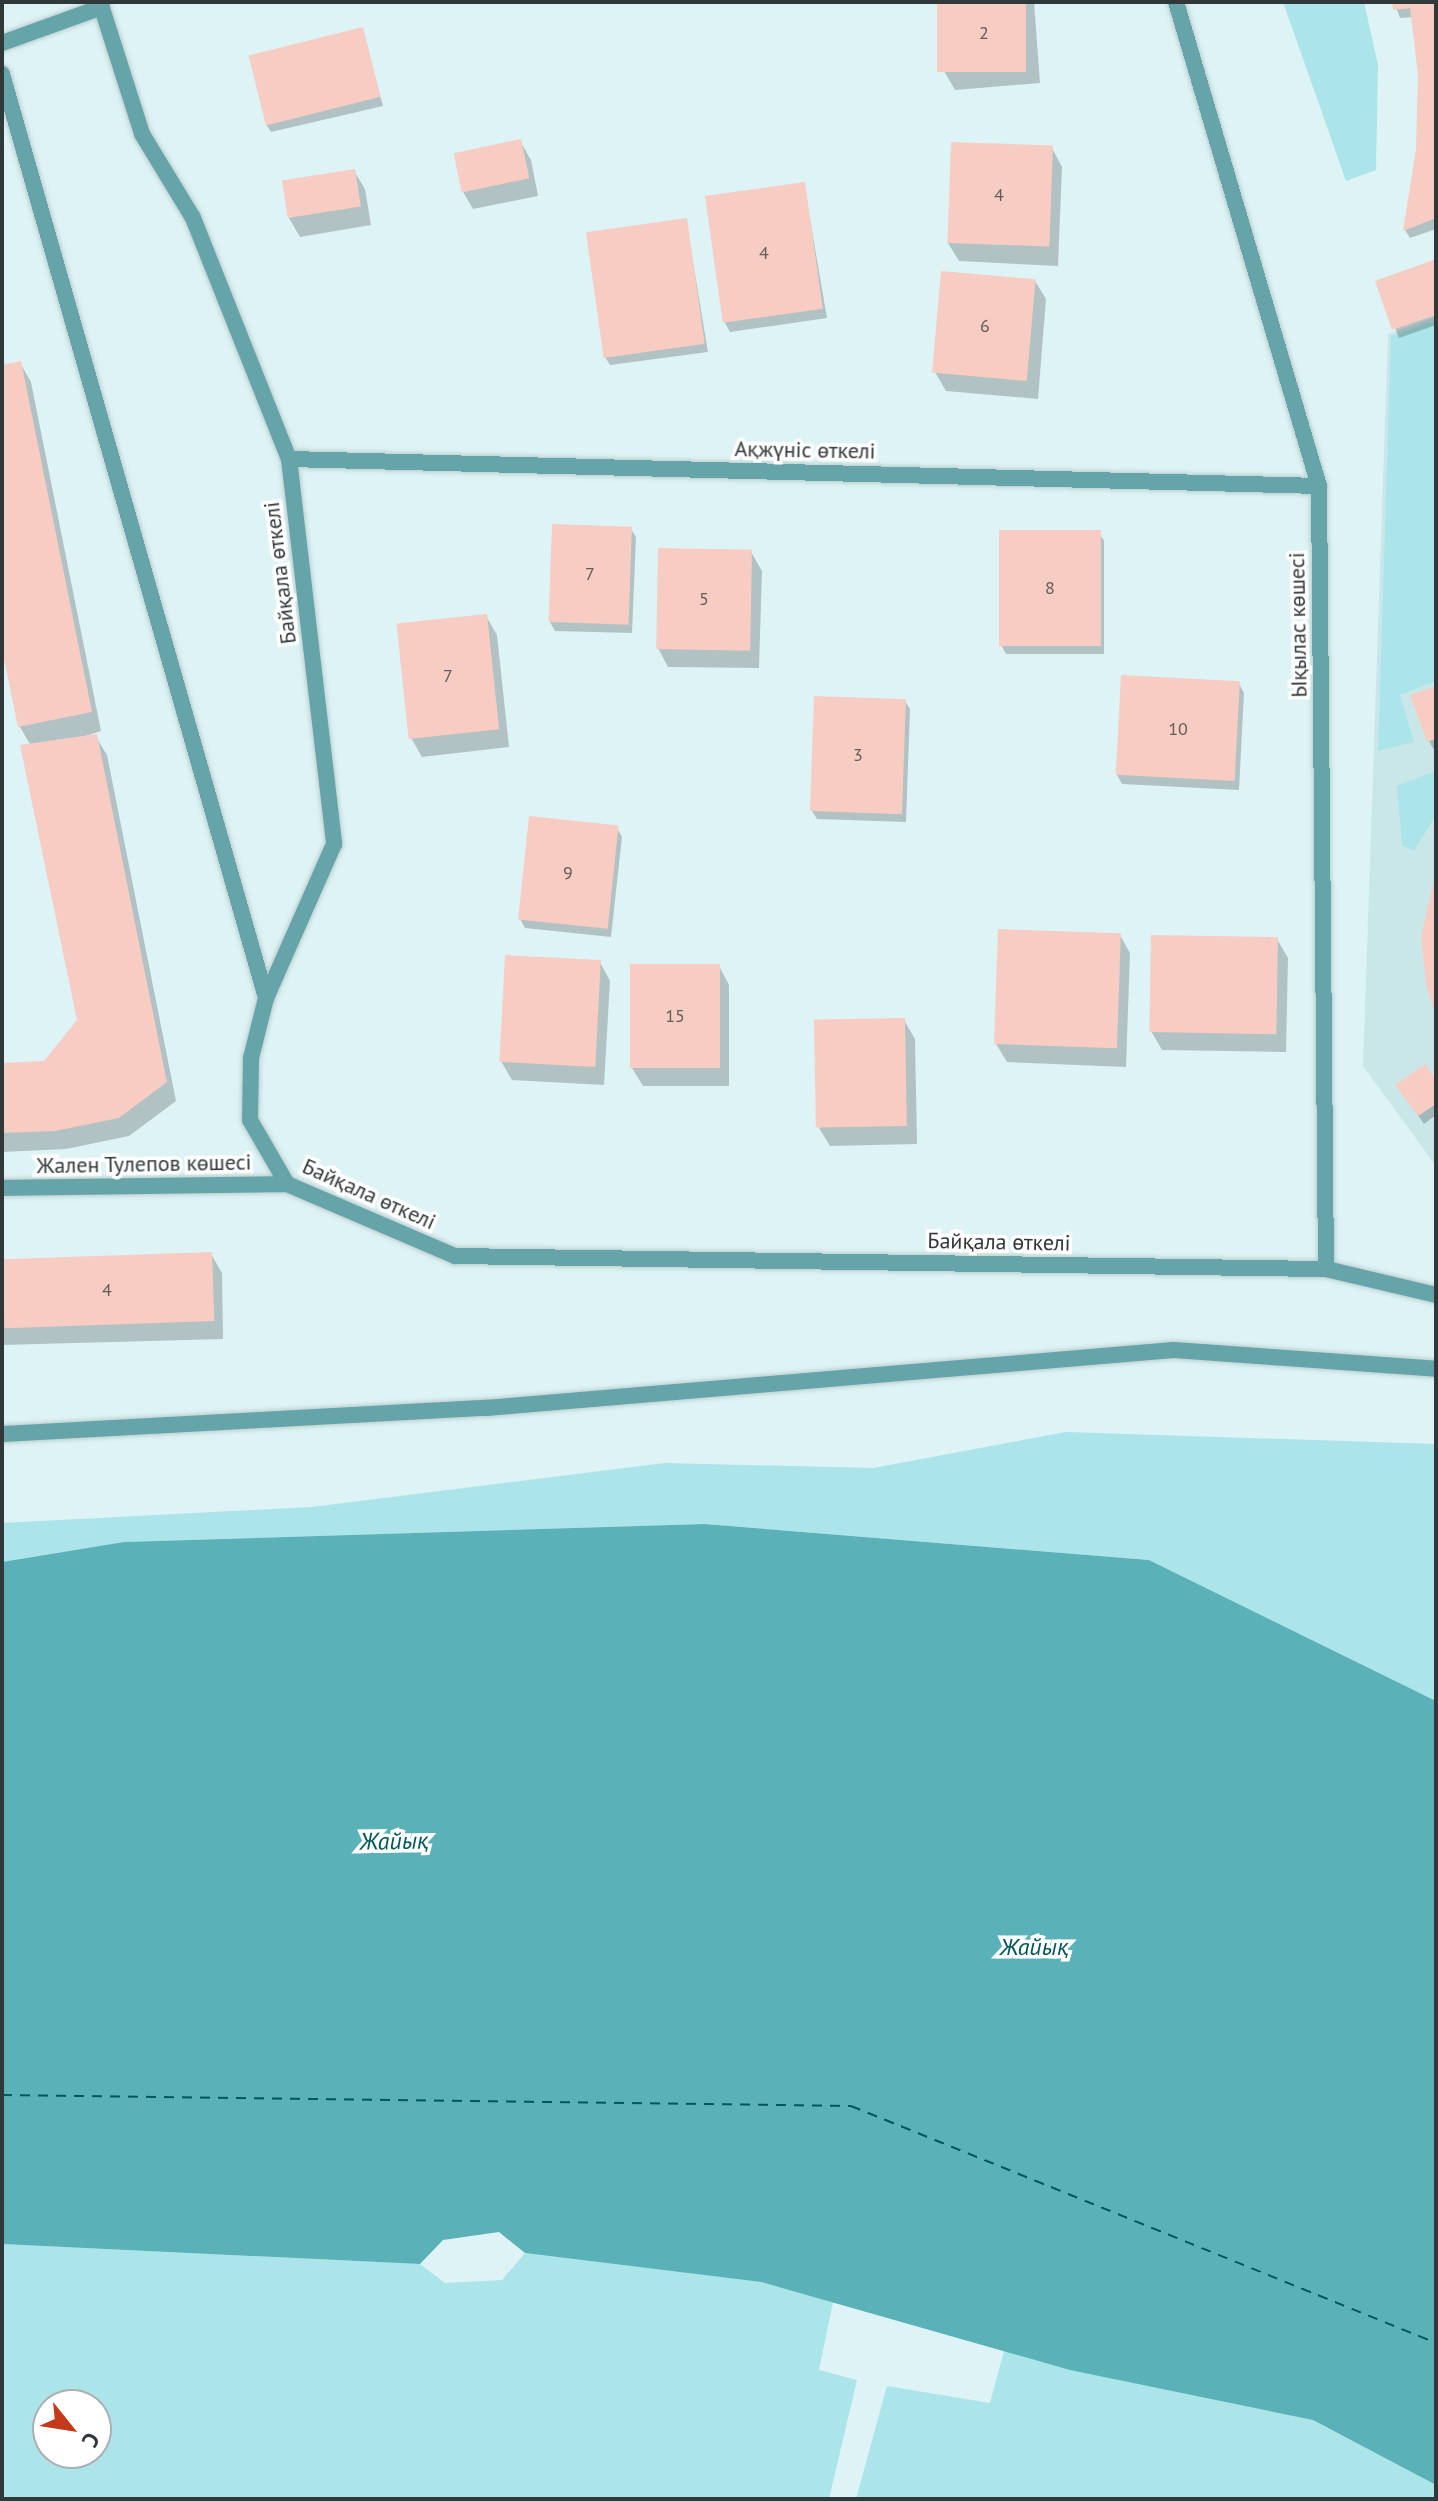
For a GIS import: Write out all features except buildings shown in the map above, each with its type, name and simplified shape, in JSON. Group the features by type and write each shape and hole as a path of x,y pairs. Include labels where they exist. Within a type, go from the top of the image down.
{"street":[{"name":"Ықылас көшесі","path":"1176,2 1319,486 1326,1269"},
{"path":"2,43 101,5"},
{"name":"Байқала өткелі","path":"101,5 142,134 193,218 289,459 334,844 266,998 251,1058 250,1120 287,1184 455,1256 1326,1269 1436,1295"},
{"path":"2,74 266,998"},
{"name":"Ақжүніс өткелі","path":"289,459 1319,486"},
{"name":"Жален Тулепов көшесі","path":"2,1188 287,1184"},
{"path":"2,1434 501,1407 1174,1350 1436,1369"}],"shaded area":[{"path":"1283,2 1364,2 1378,65 1376,170 1346,181"},
{"path":"1436,317 1436,1166 1363,1066 1388,334"},
{"path":"1436,320 1436,681 1400,695 1414,742 1378,751 1391,336"},
{"path":"1436,771 1436,815 1414,851 1402,845 1397,786"},
{"path":"1066,1432 1436,1444 1436,1701 1149,1560 704,1524 124,1542 2,1562 2,1523 311,1507 665,1463 873,1468"},
{"path":"2,2244 420,2264 445,2283 502,2280 525,2253 761,2282 833,2302 819,2370 857,2380 829,2499 2,2499"},
{"path":"1004,2351 1313,2420 1436,2485 1436,2499 856,2499 887,2386 990,2403"}],"water":[{"name":"Жайық","path":"704,1524 1149,1560 1436,1701 1436,2485 1313,2420 1070,2370 761,2282 525,2253 499,2232 443,2240 420,2264 2,2244 2,1562 124,1542"}],"ferry route":[{"path":"2,2095 851,2106 1436,2343"}]}
